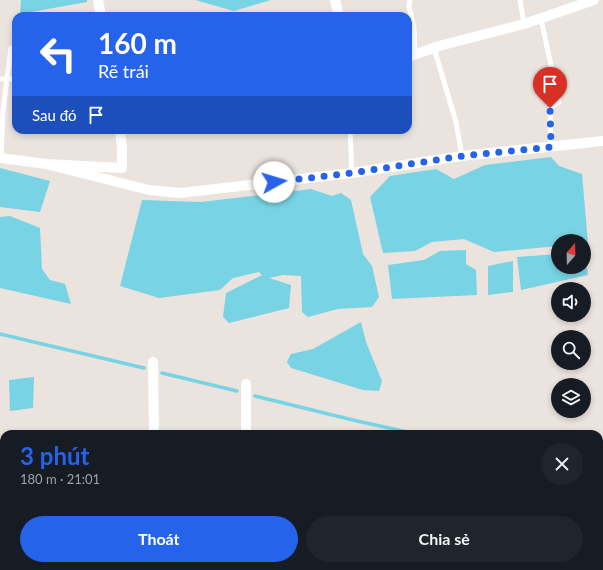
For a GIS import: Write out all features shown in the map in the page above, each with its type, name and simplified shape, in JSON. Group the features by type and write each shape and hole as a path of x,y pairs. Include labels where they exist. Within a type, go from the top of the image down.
{"street":[{"path":"98,0 100,12"},
{"path":"336,0 338,12"},
{"path":"412,56 500,29 541,19 594,0"},
{"path":"120,134 122,168 120,183"},
{"path":"46,164 154,191 180,193 352,173 462,156 603,141"},
{"path":"1,158 46,164 122,168"},
{"path":"153,362 154,430"},
{"path":"246,384 246,430"}],"lane":[{"path":"410,0 410,12"},
{"path":"520,0 524,24"},
{"path":"541,19 559,102 550,108 551,147"},
{"path":"412,20 414,28 412,56"},
{"path":"1,158 4,110 11,48"},
{"path":"434,48 456,122 462,156"},
{"path":"0,79 12,79"},
{"path":"350,134 352,173"}],"water":[{"path":"21,0 87,0 87,2 31,12 20,12"},
{"path":"195,0 271,0 234,11"},
{"path":"551,157 559,166 582,174 587,234 551,234 551,247 494,252 464,239 432,242 415,251 383,253 370,197 390,176 436,169 454,179 485,165"},
{"path":"0,168 50,181 40,212 0,207"},
{"path":"311,189 332,196 341,193 351,200 363,254 372,266 379,297 372,307 338,309 308,317 302,312 301,276 283,275 269,278 291,285 289,308 229,323 223,317 226,293 262,275 259,272 233,278 220,290 159,298 120,286 142,200 201,202"},
{"path":"10,216 40,228 42,269 50,280 65,284 71,304 0,288 0,217"},
{"path":"466,250 466,264 476,270 477,295 392,299 388,265 424,260 440,251"},
{"path":"551,255 551,274 588,275 551,282 551,283 521,290 517,257"},
{"path":"513,261 513,292 488,295 488,266"},
{"path":"361,322 366,342 382,381 379,391 363,390 291,368 287,362 291,354 313,349"},
{"path":"34,377 33,408 10,411 9,380"}],"waterway":[{"path":"0,334 144,368"},
{"path":"162,373 237,391"},
{"path":"255,396 398,430"}],"route":[{"path":"274,182 352,173 462,156 551,147 550,108"}]}
